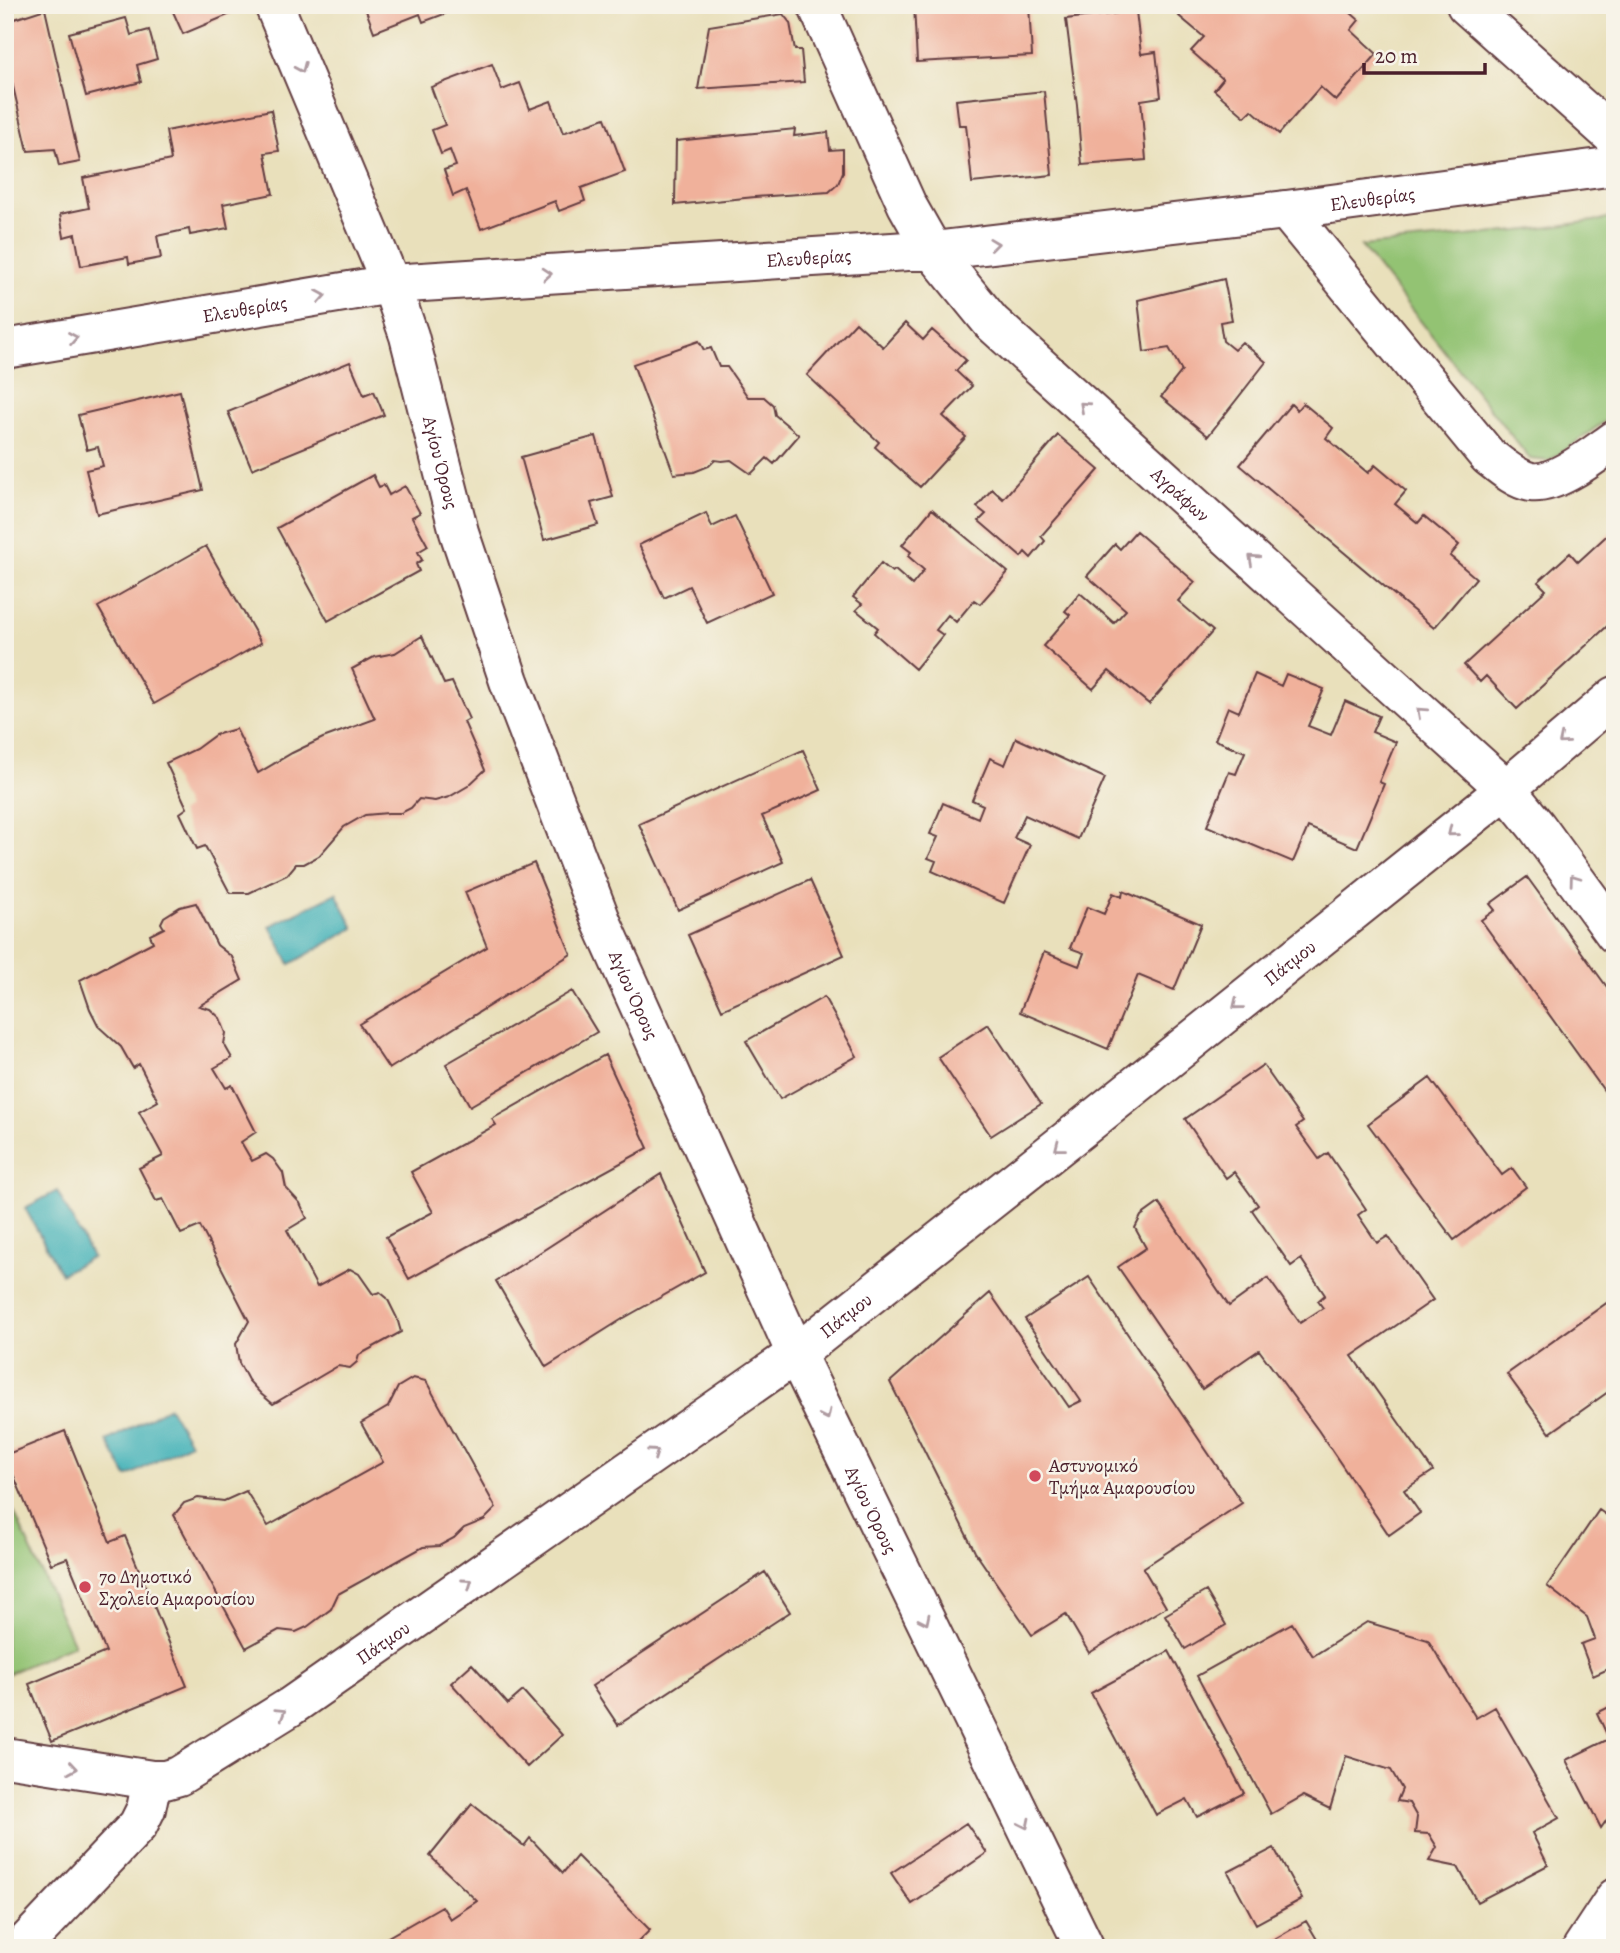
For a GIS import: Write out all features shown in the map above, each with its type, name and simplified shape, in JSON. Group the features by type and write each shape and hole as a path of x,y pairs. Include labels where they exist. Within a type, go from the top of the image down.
{"street":[{"name":"Αγίου Όρους","path":"274,5 391,284 409,336 459,532 509,681 602,923 796,1354 1085,1948"},
{"name":"Αγράφων","path":"817,5 907,205 933,251 991,322 1506,789 1615,934"},
{"path":"1466,5 1615,138"},
{"name":"Ελευθερίας","path":"5,349 391,284 933,251 1615,166"},
{"path":"1286,209 1488,456 1509,473 1532,482 1554,478 1615,440"},
{"name":"Πάτμου","path":"5,1757 165,1780 179,1776 290,1707 796,1354 1506,789 1615,696"},
{"path":"21,1948 138,1825 146,1809 152,1780"},
{"path":"1582,1948 1615,1898"}],"green space":[{"path":"1615,218 1615,414 1549,461 1530,459 1361,246 1529,230"},
{"path":"13,1510 74,1645 5,1675 5,1514"}],"water":[{"path":"336,893 354,928 290,964 270,926"},
{"path":"57,1191 92,1257 61,1274 25,1208"},
{"path":"169,1407 190,1443 127,1477 107,1441"}],"building":[{"path":"170,5 230,5 233,13 183,34"},
{"path":"364,5 444,5 447,13 423,22 420,14 374,32"},
{"path":"914,5 1029,5 1032,56 917,62"},
{"path":"1188,5 1342,5 1359,20 1351,30 1377,54 1336,101 1320,87 1279,134 1252,110 1245,117 1214,90 1223,79 1191,51 1204,37 1179,16"},
{"path":"45,9 80,162 59,166 55,149 28,151 5,52 5,22"},
{"path":"1136,11 1141,54 1156,52 1161,97 1141,100 1146,160 1082,165 1066,19"},
{"path":"783,14 790,23 795,50 801,50 804,82 698,89 709,26"},
{"path":"126,18 131,35 149,30 157,59 137,65 141,82 86,96 69,33"},
{"path":"492,64 502,90 520,83 530,109 551,101 563,133 605,118 625,172 581,188 585,201 559,211 555,201 481,229 466,190 453,196 444,170 456,166 450,150 441,154 432,130 445,125 431,87"},
{"path":"1044,91 1052,175 972,183 966,125 959,125 956,100"},
{"path":"271,110 279,151 265,153 273,194 223,204 228,228 190,235 189,229 157,236 161,258 129,264 128,257 81,266 75,234 64,237 60,214 89,208 83,178 171,160 166,131"},
{"path":"795,129 794,136 828,132 830,150 843,149 843,172 838,184 829,192 675,205 676,141"},
{"path":"1224,279 1232,320 1220,322 1223,341 1234,350 1242,342 1266,362 1208,436 1161,397 1182,371 1169,348 1144,352 1138,300"},
{"path":"856,322 883,347 905,323 923,340 932,330 966,360 956,371 972,386 943,416 966,437 920,487 875,447 879,442 807,375"},
{"path":"699,341 704,350 711,348 719,367 727,367 748,397 764,397 773,405 775,415 799,435 774,464 767,458 751,474 731,460 715,460 709,466 694,472 674,474 633,364"},
{"path":"350,362 364,395 374,391 384,415 252,469 228,412"},
{"path":"180,391 203,490 97,514 86,470 103,466 98,447 87,450 78,415"},
{"path":"1303,403 1333,428 1326,438 1368,473 1375,465 1406,491 1395,504 1418,523 1424,516 1459,545 1450,556 1476,578 1434,628 1240,465 1291,404 1297,410"},
{"path":"1058,435 1099,470 1041,536 1045,541 1031,558 1025,552 1021,557 979,521 986,514 977,507 992,489 1003,499"},
{"path":"596,436 613,497 591,503 598,525 544,540 521,457"},
{"path":"373,475 379,487 384,485 389,495 405,486 420,513 412,517 428,546 418,552 422,560 416,564 419,571 328,621 277,528"},
{"path":"932,509 1008,572 980,604 974,600 956,622 948,615 936,630 943,635 915,669 874,633 878,628 856,610 862,604 853,597 881,563 892,572 895,570 912,585 924,570 908,556 911,552 902,545"},
{"path":"706,513 712,527 735,516 772,593 707,623 689,586 664,598 639,545"},
{"path":"1615,528 1615,619 1517,709 1486,676 1480,682 1464,665 1546,590 1538,582 1570,553 1578,562"},
{"path":"1136,531 1195,582 1178,601 1213,631 1149,704 1109,671 1093,689 1043,646 1070,615 1065,611 1080,593 1114,623 1126,610 1087,576 1115,544 1120,549"},
{"path":"206,546 261,643 154,704 98,607"},
{"path":"422,636 444,684 452,682 469,719 464,722 485,770 468,786 449,797 435,801 419,799 411,808 401,813 365,815 344,827 319,856 304,864 296,864 287,875 249,893 230,893 205,846 197,849 180,813 187,808 166,763 196,749 215,735 236,729 258,773 323,738 375,719 352,669 374,657 395,653"},
{"path":"1255,674 1281,686 1286,674 1324,689 1308,726 1331,735 1345,701 1379,716 1372,732 1396,742 1379,782 1384,784 1357,848 1308,827 1293,862 1207,826 1229,772 1236,774 1245,752 1215,740 1228,707 1239,712"},
{"path":"1016,738 1105,778 1078,839 1025,815 1014,838 1030,845 1004,903 932,871 936,861 928,858 938,837 930,834 943,803 978,818 983,805 972,800 990,758 1005,765"},
{"path":"803,750 821,790 762,816 783,862 678,910 639,824"},
{"path":"534,863 571,954 389,1069 359,1024 487,947 465,892"},
{"path":"1527,877 1615,998 1615,1106 1481,920 1495,910 1490,904"},
{"path":"810,880 844,955 722,1010 688,935"},
{"path":"1123,891 1201,924 1174,990 1138,975 1108,1049 1020,1012 1044,952 1079,966 1084,953 1070,948 1087,907 1104,914 1113,893 1122,897"},
{"path":"196,903 217,945 232,957 242,980 199,1006 210,1009 220,1018 226,1033 224,1044 232,1058 214,1068 226,1088 232,1085 256,1132 241,1142 252,1161 266,1154 273,1159 283,1173 286,1188 300,1203 307,1218 287,1230 317,1287 350,1269 359,1274 373,1294 380,1292 387,1298 401,1332 359,1355 357,1362 350,1368 338,1366 273,1404 248,1380 239,1363 236,1344 249,1321 200,1226 181,1234 163,1199 156,1201 139,1168 163,1156 139,1112 158,1101 139,1064 133,1068 121,1047 99,1027 80,980 153,942 150,935 164,928 161,923 164,917 180,907"},
{"path":"572,991 597,1032 470,1106 446,1064"},
{"path":"824,997 857,1056 780,1099 746,1041"},
{"path":"988,1024 1041,1104 991,1136 938,1057"},
{"path":"605,1055 648,1148 409,1279 386,1237 433,1212 411,1172 496,1125 492,1119"},
{"path":"1263,1065 1303,1122 1296,1127 1319,1159 1328,1153 1366,1209 1358,1215 1377,1243 1388,1236 1433,1300 1352,1356 1433,1471 1404,1490 1420,1513 1389,1535 1318,1430 1259,1350 1202,1389 1118,1267 1146,1248 1135,1228 1141,1216 1159,1203 1229,1306 1268,1278 1300,1323 1323,1308 1318,1301 1325,1295 1301,1259 1291,1266 1252,1210 1258,1205 1234,1172 1226,1178 1185,1119"},
{"path":"1430,1078 1502,1175 1512,1168 1526,1187 1454,1240 1368,1124"},
{"path":"661,1174 705,1272 546,1367 496,1281"},
{"name":"Αστυνομικό Τμήμα Αμαρουσίου","path":"1089,1277 1242,1503 1143,1568 1166,1607 1089,1653 1066,1614 1032,1635 975,1552 890,1382 990,1293 1069,1407 1081,1401 1025,1319"},
{"path":"1615,1297 1615,1387 1550,1433 1507,1374"},
{"path":"413,1378 426,1381 496,1508 484,1520 464,1528 454,1538 439,1546 423,1547 338,1594 331,1609 307,1627 296,1632 279,1630 246,1648 174,1515 184,1503 198,1498 224,1501 246,1491 268,1526 383,1462 361,1423 388,1407 398,1387"},
{"path":"65,1431 110,1542 125,1536 187,1686 52,1741 29,1684 106,1652 67,1558 51,1564 5,1455"},
{"path":"1599,1510 1615,1521 1615,1666 1593,1676 1581,1644 1595,1639 1587,1617 1547,1586"},
{"path":"765,1572 790,1612 618,1725 592,1686"},
{"path":"1206,1591 1226,1625 1185,1649 1165,1615"},
{"path":"1367,1622 1428,1640 1476,1718 1495,1707 1559,1818 1532,1833 1548,1865 1477,1902 1458,1867 1429,1861 1437,1847 1429,1834 1415,1833 1417,1817 1409,1803 1397,1801 1402,1789 1391,1770 1346,1756 1330,1809 1303,1796 1271,1814 1197,1676 1292,1623 1313,1656"},
{"path":"1169,1651 1244,1793 1197,1817 1187,1799 1156,1815 1091,1693"},
{"path":"472,1664 508,1704 523,1691 562,1735 527,1767 451,1683"},
{"path":"1615,1704 1615,1808 1601,1828 1566,1760 1609,1739 1597,1713"},
{"path":"472,1804 524,1846 530,1838 563,1873 577,1856 650,1930 632,1948 369,1948 442,1906 450,1919 477,1901 430,1856"},
{"path":"966,1823 987,1853 912,1904 891,1873"},
{"path":"1274,1848 1302,1899 1256,1924 1228,1872"},
{"path":"1306,1921 1322,1948 1259,1948"}],"place":[{"name":"Αστυνομικό Τμήμα Αμαρουσίου","path":"1035,1476"},
{"name":"7ο Δημοτικό Σχολείο Αμαρουσίου","path":"85,1587"}]}
